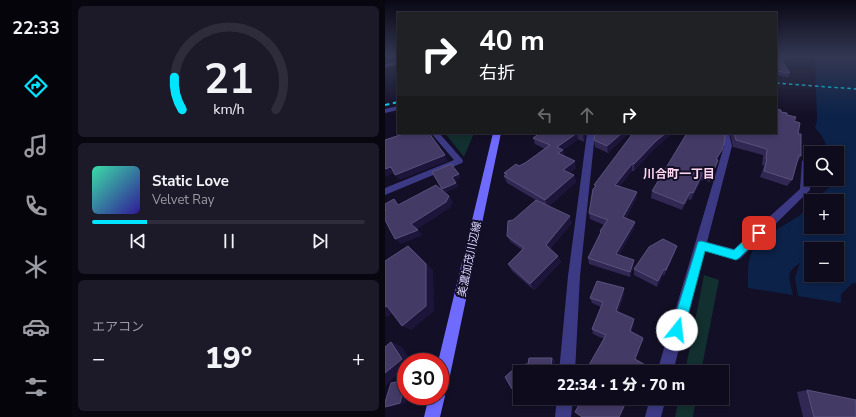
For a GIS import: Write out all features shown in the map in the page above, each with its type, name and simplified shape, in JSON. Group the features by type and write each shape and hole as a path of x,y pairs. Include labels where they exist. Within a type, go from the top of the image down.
{"main road":[{"name":"美濃加茂川辺線","path":"447,353 497,134"},
{"path":"433,417 435,405"}],"street":[{"path":"385,111 397,108"},
{"path":"385,192 459,161 436,134"},
{"path":"568,365 574,276 589,168 591,134"},
{"path":"667,365 728,146 725,134"},
{"path":"701,245 736,255 805,190 805,186"},
{"path":"563,417 564,405"},
{"path":"653,417 656,405"}],"green space":[{"path":"446,134 474,134 464,157"},
{"path":"704,275 719,280 702,365 686,365"},
{"path":"678,405 695,405 693,417 675,417"}],"water":[{"path":"816,75 856,75 856,284 854,282 841,294 841,303 798,296 795,278 800,263 792,270 789,277 793,295 748,288 749,260 755,247 766,235 799,216 804,211 804,234 844,234 844,194 821,194 829,188 829,186 844,186 844,146 827,146 822,136 815,128 817,120"}],"building":[{"path":"777,109 787,113 787,115 796,117 794,121 800,123 798,134 801,134 801,156 799,155 792,180 764,171 767,159 767,149 736,140 734,134 777,134"},
{"path":"403,134 430,134 445,155 395,175 391,167 385,169 385,140"},
{"path":"539,134 576,134 557,147 563,150 558,153 575,161 563,170 574,175 545,200 504,176 507,174 504,173 516,164 519,166 525,163 550,145 533,138"},
{"path":"595,134 621,134 607,146 594,140"},
{"path":"632,134 665,134 634,164 632,164 615,185 637,192 623,217 635,222 616,254 634,260 630,272 588,258 601,232 600,231 608,220 589,213 593,189 596,186 594,185"},
{"path":"686,134 724,134 725,139 722,150 716,159 718,160 712,175 703,173 693,193 690,192 684,204 652,191"},
{"path":"451,164 459,174 452,177 456,183 442,189 432,172"},
{"path":"436,185 449,196 446,202 411,224 418,230 395,239 385,220 385,204 394,199 398,205"},
{"path":"536,200 570,216 546,245 558,256 530,284 508,264 524,248 507,236 508,221 513,220"},
{"path":"663,239 677,246 666,270 664,269 658,281 634,269 649,247"},
{"path":"408,246 426,264 426,306 402,326 387,306 385,307 385,261"},
{"path":"597,281 624,288 616,311 634,319 630,331 643,338 635,359 646,365 589,365 606,335 592,329 603,302 590,298"},
{"path":"391,342 398,353 397,363 385,373 385,347"},
{"path":"529,358 552,358 551,365 518,365 528,364"},
{"path":"513,370 513,389 512,389 505,377"},
{"path":"397,382 397,404 385,407 385,402 391,383"},
{"path":"807,390 856,400 856,417 814,417"},
{"path":"579,405 625,405 619,417 582,417 575,412"}],"railway":[{"path":"777,83 856,89"},
{"path":"385,105 397,102"}],"district":[{"name":"川合町一丁目","path":"679,174"}],"route":[{"path":"677,330 701,245 736,255 759,233"}]}
